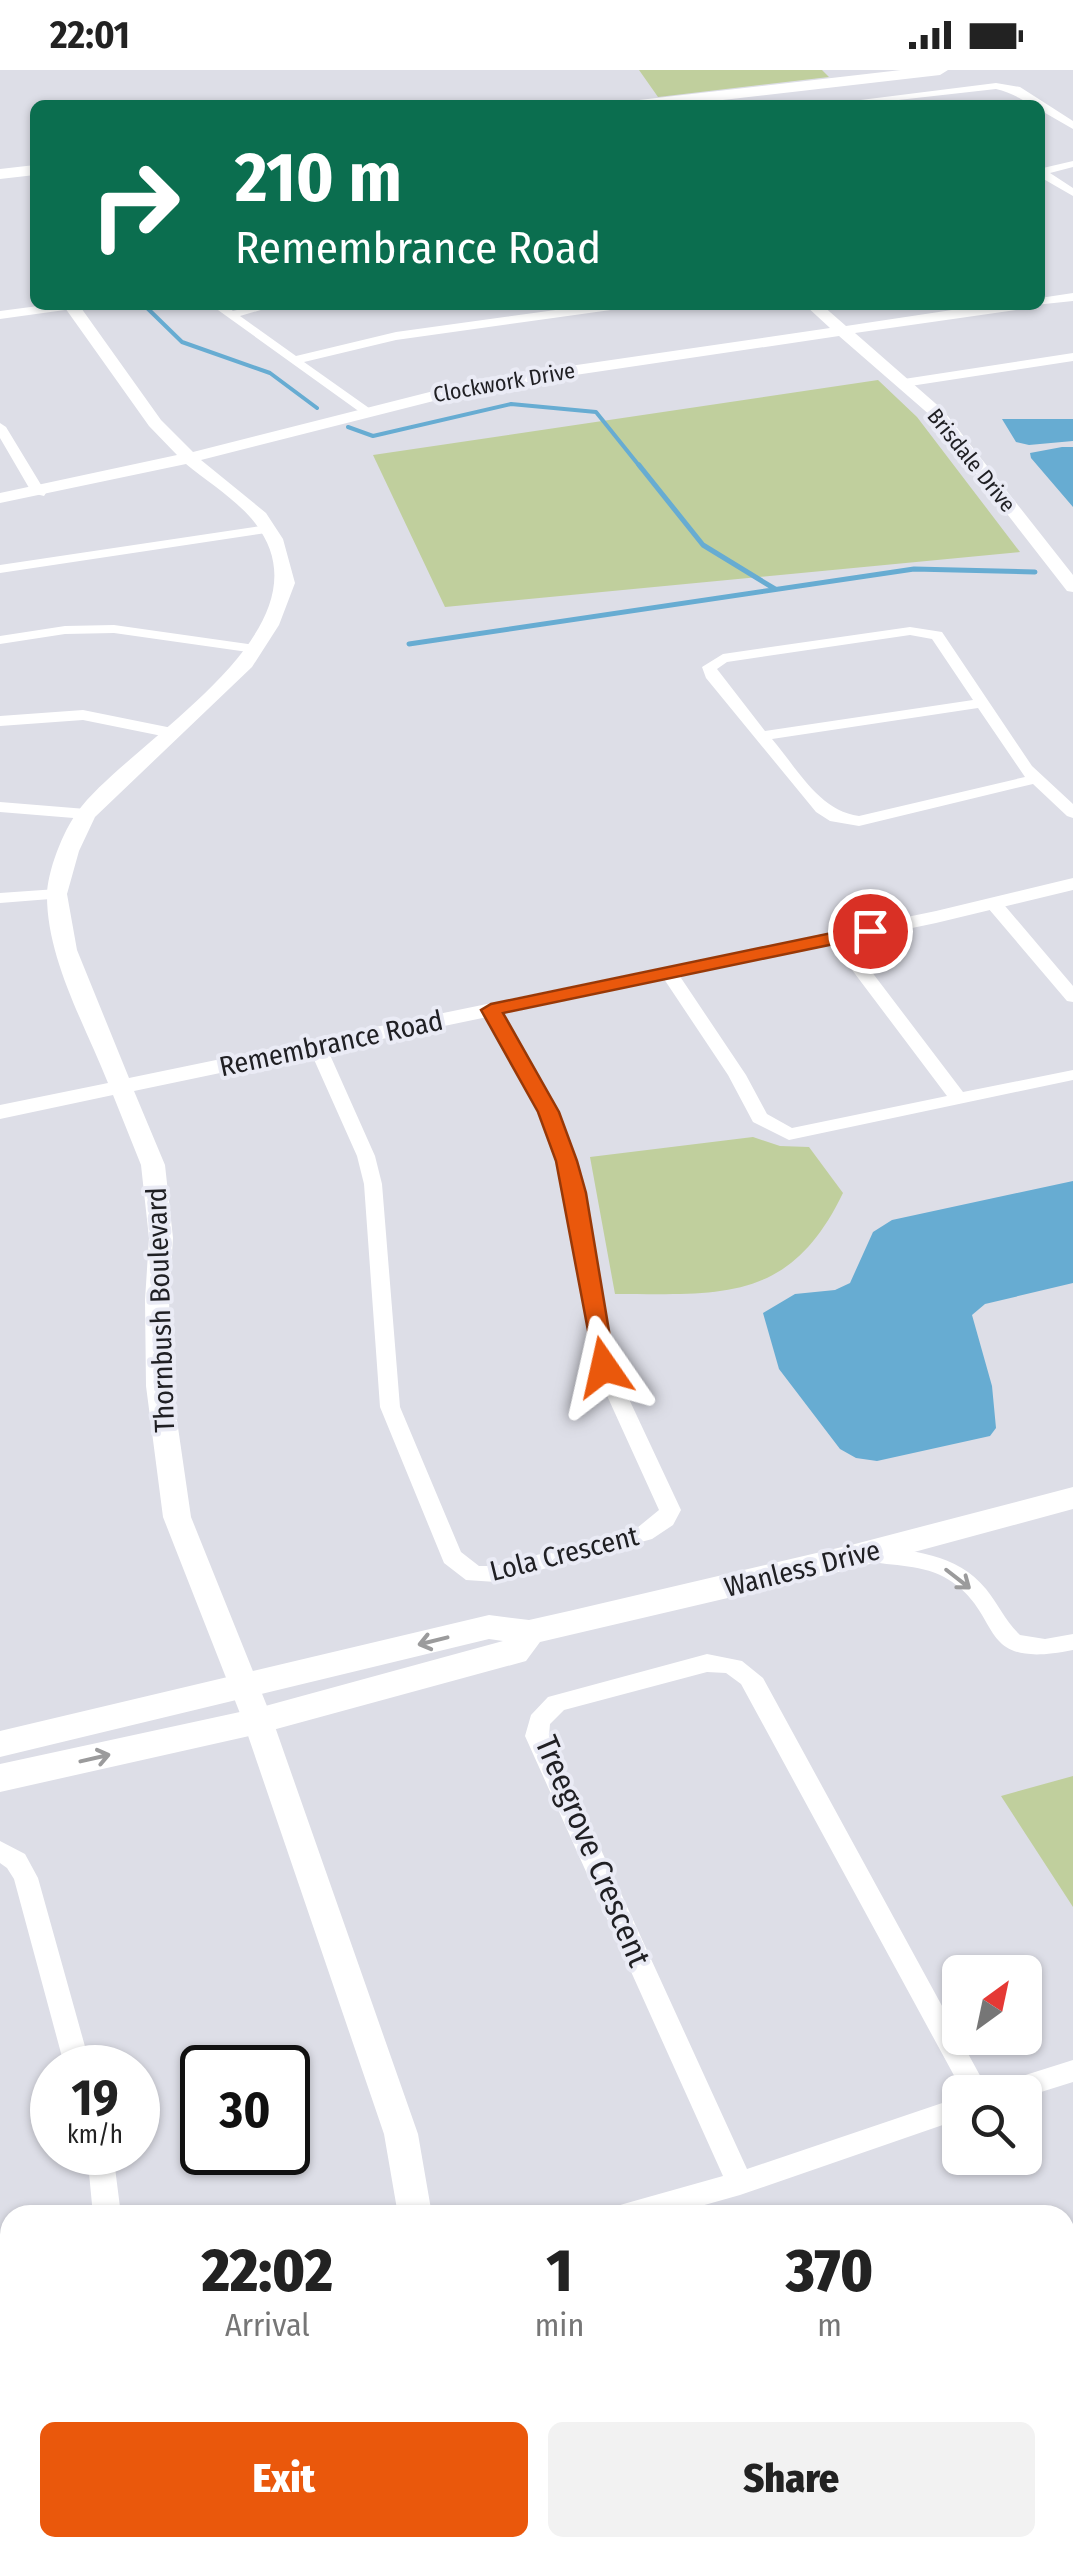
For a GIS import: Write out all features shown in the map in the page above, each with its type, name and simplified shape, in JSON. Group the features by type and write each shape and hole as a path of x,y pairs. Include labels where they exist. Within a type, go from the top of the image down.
{"main road":[{"path":"683,100 940,70"},
{"path":"0,174 30,171"},
{"name":"Wanless Drive","path":"0,1744 489,1627 529,1632 866,1553 1073,1498"},
{"name":"Wanless Drive","path":"0,1778 258,1721 514,1652 529,1632"}],"street":[{"path":"873,100 1003,86 1030,100"},
{"path":"1045,108 1068,123"},
{"path":"1045,172 1073,164"},
{"path":"1045,175 1073,193"},
{"path":"0,314 32,310"},
{"name":"Thornbush Boulevard","path":"76,310 156,423 268,529 286,583 270,625 255,649 86,814 69,851 57,894 66,950 153,1165 162,1238 156,1300 159,1386 177,1517 258,1721 401,2134 413,2205"},
{"path":"224,310 364,411"},
{"path":"230,315 251,310"},
{"path":"295,360 396,336 582,310"},
{"name":"Brisdale Drive","path":"820,310 945,423 1073,587"},
{"name":"Clockwork Drive","path":"0,498 40,493 189,458 481,384 982,310"},
{"path":"904,383 1073,357"},
{"path":"1,431 40,493"},
{"path":"0,569 268,529"},
{"path":"0,640 65,630 114,628 255,649"},
{"path":"1035,779 872,819 845,820 822,809 711,675 709,667 717,660 920,631 943,639 1035,779 1073,813"},
{"path":"762,736 984,703"},
{"path":"0,721 83,715 172,732"},
{"path":"0,807 86,814"},
{"name":"Remembrance Road","path":"0,1112 837,938 1073,884"},
{"path":"0,898 57,894"},
{"path":"994,904 1073,997"},
{"path":"837,938 959,1100"},
{"path":"669,973 737,1075 760,1118 771,1128 789,1134 1073,1074"},
{"name":"Lola Crescent","path":"317,1046 366,1156 373,1184 390,1407 452,1557 474,1574 496,1574 644,1534 656,1528 670,1510 604,1367 576,1193 567,1161 548,1112 491,1010"},
{"path":"866,1553 947,1569 964,1579 1005,1636 1022,1649 1045,1650 1073,1642"},
{"name":"Treegrove Crescent","path":"740,2183 537,1736 539,1720 556,1703 707,1663 726,1663 743,1670 755,1684 967,2075"},
{"path":"0,1851 16,1861 26,1878 72,2045"},
{"path":"1042,2081 1073,2071"},
{"path":"662,2205 740,2183 942,2114"},
{"path":"103,2175 106,2205"}],"green space":[{"path":"639,70 822,70 829,77 658,97"},
{"path":"878,380 917,417 1020,552 445,607 373,455"},
{"path":"753,1137 780,1146 809,1147 843,1193 822,1229 800,1255 776,1273 749,1285 688,1294 615,1294 590,1157"},
{"path":"1073,1776 1073,1907 1001,1796"}],"water":[{"path":"1002,419 1073,419 1073,441 1029,445 1016,442"},
{"path":"1073,447 1073,507 1030,453"},
{"path":"1073,1181 1073,1283 985,1304 972,1315 992,1386 996,1428 990,1436 877,1461 856,1458 840,1449 779,1369 763,1313 795,1294 835,1290 850,1283 873,1232 892,1220"}],"waterway":[{"path":"149,310 182,342 270,373 317,408"},
{"path":"348,427 373,436 511,404 596,412 641,468"},
{"path":"639,465 703,545 775,589"},
{"path":"409,644 914,569 1035,572"}],"route":[{"path":"604,1367 576,1193 567,1161 548,1112 491,1010 870,931"}]}
